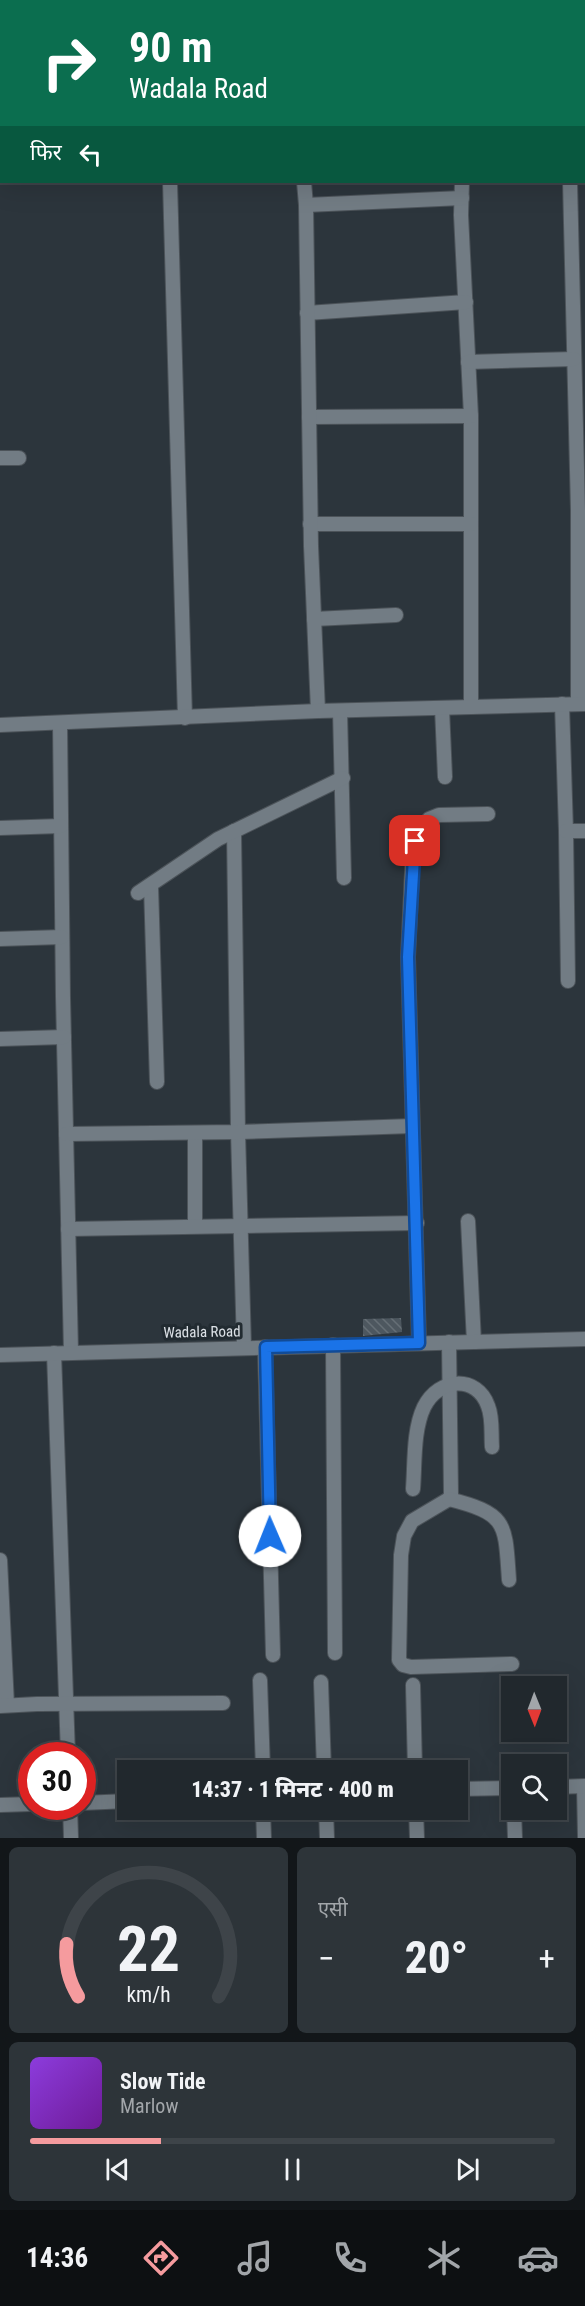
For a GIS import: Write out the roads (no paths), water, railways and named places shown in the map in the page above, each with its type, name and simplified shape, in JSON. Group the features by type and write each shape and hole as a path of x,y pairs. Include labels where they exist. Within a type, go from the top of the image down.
{"street":[{"path":"170,183 185,718"},
{"path":"304,183 310,524 318,711"},
{"path":"462,183 471,416 471,707"},
{"path":"0,725 318,711 581,704 581,608 574,359 578,254 570,183"},
{"path":"306,205 462,198"},
{"path":"307,313 466,302"},
{"path":"468,362 574,359"},
{"path":"309,417 471,416"},
{"path":"0,458 19,458"},
{"path":"310,524 471,524"},
{"path":"314,619 396,615"},
{"path":"562,704 568,981"},
{"path":"442,708 445,777"},
{"path":"340,711 344,878"},
{"path":"60,723 71,1352"},
{"path":"157,1082 144,889 218,839 343,778"},
{"path":"419,1343 408,957 415,841 429,819 439,815 488,813"},
{"path":"0,828 61,826"},
{"path":"234,831 238,1132 244,1347"},
{"path":"566,831 585,831"},
{"path":"0,939 63,937"},
{"path":"0,1040 64,1037"},
{"path":"66,1134 195,1133 412,1126"},
{"path":"195,1133 195,1226"},
{"path":"468,1221 474,1342"},
{"path":"68,1229 417,1222"},
{"name":"Wadala Road","path":"0,1355 333,1344 585,1339"},
{"path":"449,1342 451,1488 449,1499"},
{"path":"333,1344 335,1653"},
{"path":"266,1347 273,1655"},
{"path":"54,1353 67,1742"},
{"path":"413,1489 421,1416 433,1393 450,1383 469,1386 485,1400 490,1417 492,1447"},
{"path":"509,1580 505,1533 497,1518 484,1509 449,1499 412,1521 404,1536 399,1660 403,1665 411,1667 512,1664"},
{"path":"0,1560 3,1706 223,1703"},
{"path":"261,1680 262,1760"},
{"path":"321,1682 324,1760"},
{"path":"413,1685 415,1760"},
{"path":"567,1787 584,1786 585,1837"},
{"path":"468,1789 501,1788"},
{"path":"96,1802 117,1801"},
{"path":"0,1805 18,1804"},
{"path":"70,1820 71,1838"},
{"path":"263,1820 264,1838"},
{"path":"326,1820 327,1838"},
{"path":"416,1820 417,1838"},
{"path":"514,1820 515,1838"}]}
